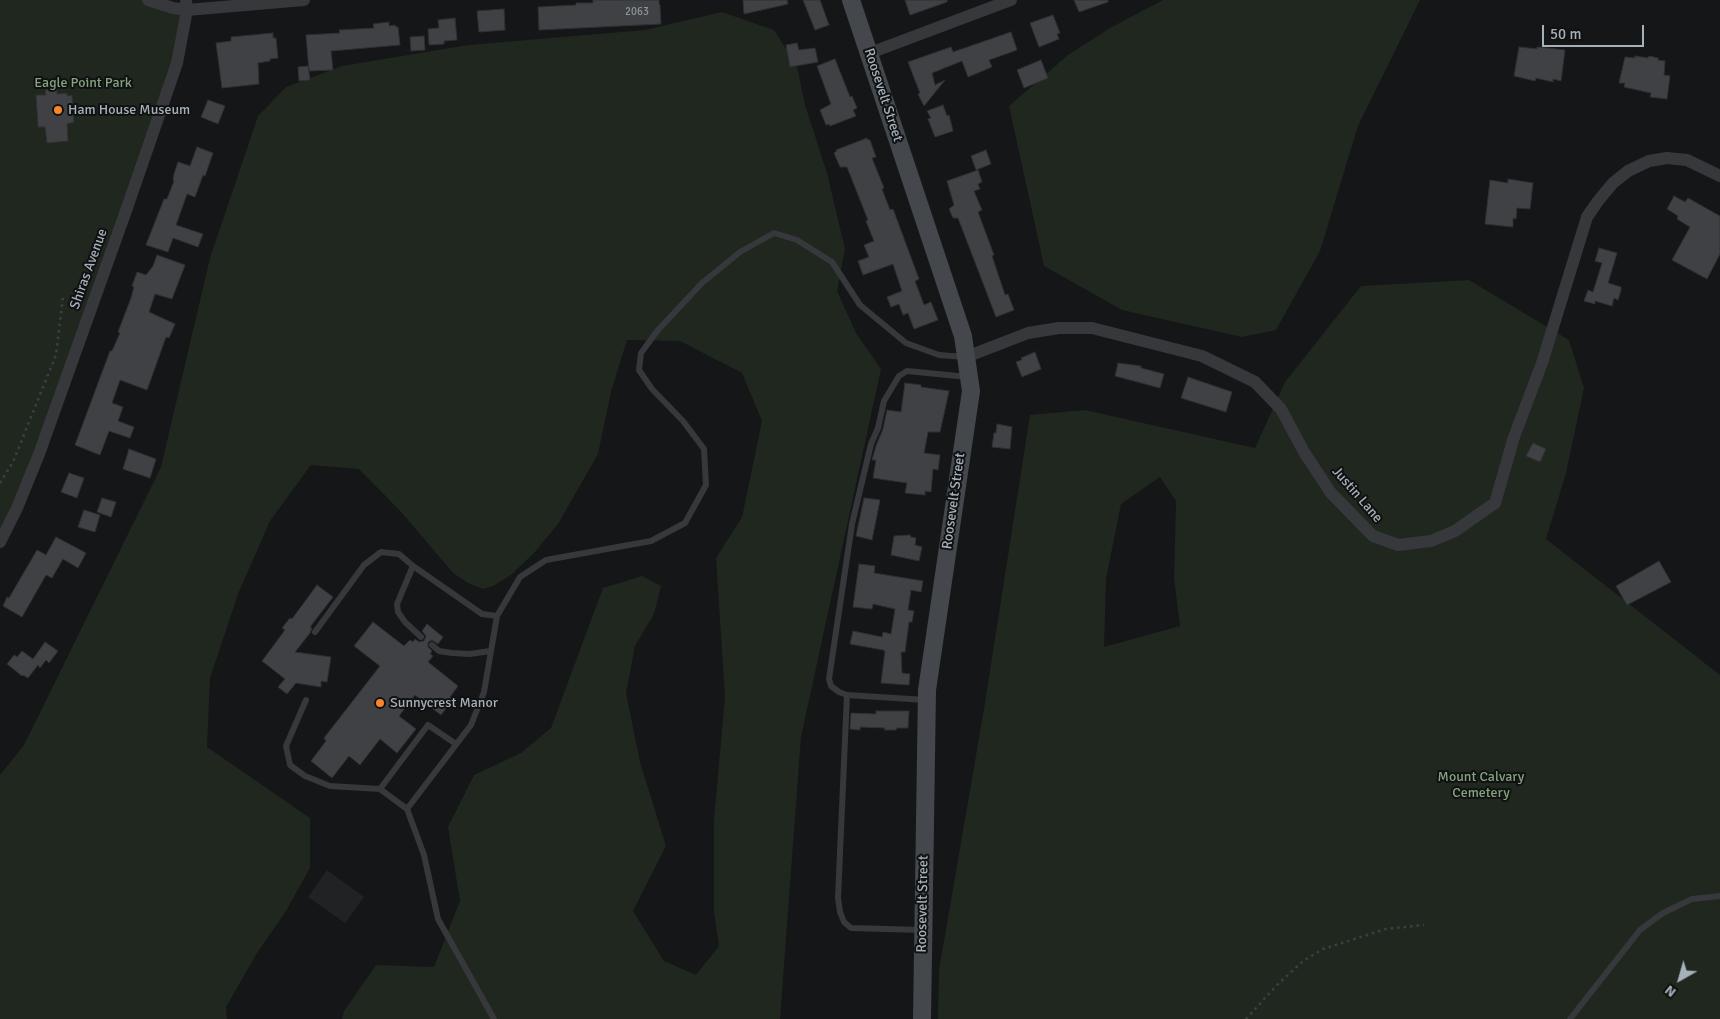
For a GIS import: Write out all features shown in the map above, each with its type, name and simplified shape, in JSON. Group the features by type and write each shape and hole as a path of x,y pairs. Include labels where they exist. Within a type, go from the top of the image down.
{"street":[{"path":"148,0 173,8 187,5 304,0"},
{"name":"Roosevelt Street","path":"852,0 962,336 970,391 927,700 922,1019"},
{"path":"870,53 1010,0"},
{"name":"Shiras Avenue","path":"0,542 17,508 39,454 127,208 177,63 187,5"},
{"name":"Justin Lane","path":"966,357 1028,333 1059,328 1092,328 1202,356 1254,382 1280,409 1304,452 1331,493 1373,536 1398,545 1431,541 1455,531 1495,504 1514,437 1542,363 1587,217 1598,201 1628,171 1649,161 1667,158 1687,160 1720,176"}],"lane":[{"path":"407,809 471,725 484,692 497,616 520,577 546,560 651,541 685,522 706,484 704,450 683,421 652,389 639,370 641,353 658,330 702,283 740,252 774,233 797,240 832,262 860,305 906,343 939,356 966,357"},
{"path":"927,700 847,695 839,692 832,686 829,679 831,661 852,524 871,444 878,428 884,401 899,376 907,372 968,377"},
{"path":"315,632 364,565 381,552 399,554 413,566 482,614 497,616"},
{"path":"413,566 397,604 398,612 405,622 421,637"},
{"path":"432,646 439,651 452,653 470,654 490,651"},
{"path":"847,695 838,898 840,912 844,922 850,928 923,930"},
{"path":"306,700 286,746 290,765 305,776 330,786 380,789 407,809 424,855 438,920 494,1019"},
{"path":"380,789 428,725 456,744"},
{"path":"1570,1019 1640,930 1663,912 1692,899 1720,896"}],"path":[{"path":"0,483 13,462 56,355 63,298"},
{"path":"1246,1019 1296,967 1323,949 1386,929 1424,926"}],"shaded area":[{"path":"327,870 364,897 345,923 308,897"}],"green space":[{"name":"Eagle Point Park","path":"0,0 148,0 187,10 177,63 0,542"},
{"path":"1163,0 1420,0 1358,126 1320,251 1276,330 1242,337 1122,310 1044,266 1009,106 1068,55 1110,28"},
{"path":"722,12 774,30 797,66 805,105 827,173 845,249 837,291 856,333 881,369 801,737 780,1019 342,1019 344,1011 376,965 434,967 460,901 448,827 474,775 521,753 551,728 603,588 642,576 661,586 654,614 635,646 626,693 640,762 666,846 633,911 664,961 696,975 719,946 714,912 714,819 725,697 716,558 742,517 762,421 742,373 680,341 627,340 611,392 598,454 558,524 534,553 511,575 493,586 483,589 468,583 453,573 403,514 359,469 311,465 270,521 238,594 210,678 207,747 310,818 310,868 286,911 257,953 226,1007 227,1019 0,1019 0,775 24,745 161,467 210,258 258,116 286,87 342,66 468,45 645,30"},
{"name":"Mount Calvary Cemetery","path":"1469,280 1569,340 1584,388 1566,473 1546,539 1720,675 1720,1019 938,1019 939,970 984,709 1030,415 1085,410 1255,448 1285,382 1361,286","holes":["1160,477 1176,501 1174,579 1180,626 1104,647 1106,579 1121,504"]}],"building":[{"path":"593,0 659,0 661,24 539,30 538,7 593,3"},
{"path":"743,0 787,0 788,4 744,14"},
{"path":"803,0 820,0 829,25 815,30"},
{"path":"905,0 947,0 947,2 910,15"},
{"path":"1074,0 1108,0 1108,2 1079,12"},
{"path":"504,9 505,30 479,32 477,11"},
{"path":"1053,15 1060,33 1057,34 1059,39 1039,47 1030,23"},
{"path":"455,18 457,40 444,41 444,44 429,45 428,29 439,28 438,20"},
{"path":"389,22 389,26 395,25 398,27 400,45 331,51 333,70 309,71 306,35 340,33 339,30 374,28 373,24"},
{"path":"1011,32 1017,50 989,60 992,67 968,77 962,61 932,73 935,85 945,80 924,106 918,94 920,93 908,62 951,47 953,52"},
{"path":"273,33 273,38 276,38 278,58 258,63 259,84 222,88 216,43 231,41 231,37"},
{"path":"424,36 425,50 411,51 410,37"},
{"path":"797,43 799,50 815,48 818,62 790,67 786,45"},
{"path":"1519,47 1565,50 1561,81 1553,79 1553,82 1536,78 1535,81 1514,76"},
{"path":"1635,56 1648,58 1649,56 1665,61 1664,75 1670,76 1667,99 1650,97 1651,93 1624,87 1625,83 1619,83 1625,57 1635,58"},
{"path":"835,59 850,97 852,96 857,108 853,110 856,116 830,126 829,124 826,125 820,110 831,104 817,66"},
{"path":"1041,60 1048,78 1024,88 1017,70"},
{"path":"308,66 310,80 299,81 298,67"},
{"path":"57,89 57,94 67,93 67,96 72,95 74,122 67,124 68,141 47,143 45,127 38,127 36,95 46,95 45,90"},
{"path":"208,100 225,106 218,124 201,117"},
{"path":"943,105 947,116 949,115 953,131 935,137 928,119 931,118 927,111"},
{"path":"867,138 870,140 876,157 872,158 884,188 882,189 890,210 893,209 919,279 915,281 924,305 931,302 938,320 914,329 908,313 903,315 899,304 891,307 887,297 902,291 893,264 863,275 858,261 869,257 864,245 874,241 866,221 868,220 847,167 840,167 834,153 836,150"},
{"path":"197,147 213,153 195,197 187,194 176,225 203,234 198,247 173,238 168,252 146,245 164,199 167,199 174,181 178,162 190,166"},
{"path":"986,150 991,164 976,170 971,156"},
{"path":"978,170 982,182 978,184 980,189 974,191 982,210 978,212 994,255 992,256 1005,295 1008,294 1014,310 996,317 958,218 953,218 949,209 954,205 947,181"},
{"path":"1508,179 1533,183 1530,209 1517,208 1516,219 1513,218 1513,227 1485,224 1490,180 1508,183"},
{"path":"1674,196 1685,202 1688,198 1720,216 1720,254 1707,279 1672,260 1690,227 1677,219 1678,216 1667,209"},
{"path":"1599,248 1617,253 1608,283 1621,287 1621,290 1618,300 1614,298 1612,306 1595,301 1595,304 1584,301 1588,290 1593,292 1602,263 1595,261"},
{"path":"157,255 185,265 172,299 155,294 149,312 175,324 169,338 166,337 147,390 120,380 112,403 123,407 118,421 134,427 130,438 109,431 100,455 75,445 110,351 112,351 120,333 118,332 131,298 134,287 132,286 137,272 146,275 153,266"},
{"path":"1035,352 1041,369 1022,377 1016,362"},
{"path":"1118,363 1141,366 1141,368 1164,374 1160,388 1115,376"},
{"path":"1188,377 1232,392 1226,412 1181,398"},
{"path":"905,383 949,391 940,432 928,432 924,453 940,455 938,470 933,469 931,492 925,491 925,495 905,493 907,483 873,478 876,460 872,460 883,429 887,410 901,412"},
{"path":"997,424 1012,427 1010,449 992,447"},
{"path":"1533,443 1546,449 1540,462 1526,456"},
{"path":"129,449 156,459 150,478 123,469"},
{"path":"69,473 84,478 77,498 61,492"},
{"path":"102,498 116,502 111,517 97,512"},
{"path":"864,498 880,500 872,540 856,536"},
{"path":"84,510 100,515 95,532 78,527"},
{"path":"910,535 916,538 915,545 922,547 919,561 891,555 894,536"},
{"path":"56,537 86,553 78,568 63,559 52,578 46,575 22,617 3,606 37,550 46,555"},
{"path":"1659,561 1671,582 1627,605 1616,586"},
{"path":"859,564 875,566 874,573 923,581 921,592 911,590 908,610 914,611 912,622 909,622 905,652 901,652 902,673 910,674 909,685 881,683 885,651 850,644 853,631 882,637 883,632 891,634 895,609 873,604 872,609 853,607"},
{"path":"317,585 333,597 310,627 312,628 310,633 295,652 331,657 327,682 321,681 321,687 296,683 287,694 278,687 285,679 262,661 285,630 282,628 290,618 292,619"},
{"name":"Sunnycrest Manor","path":"373,622 404,646 410,640 413,642 415,639 419,642 424,641 426,636 422,631 427,624 443,637 438,644 432,640 428,642 428,647 432,651 430,654 433,656 428,662 458,686 450,697 453,699 441,715 415,695 399,716 416,729 397,753 380,739 360,765 349,756 332,778 311,761 326,741 324,738 380,666 354,646"},
{"path":"45,642 58,651 49,663 46,660 40,668 38,665 28,678 22,676 7,664 14,655 17,657 22,651 33,659"},
{"path":"876,711 909,711 908,728 884,730 885,728 860,727 860,730 850,729 851,713 876,714"}],"place":[{"name":"Ham House Museum","path":"58,110"},
{"name":"Sunnycrest Manor","path":"380,703"}]}
